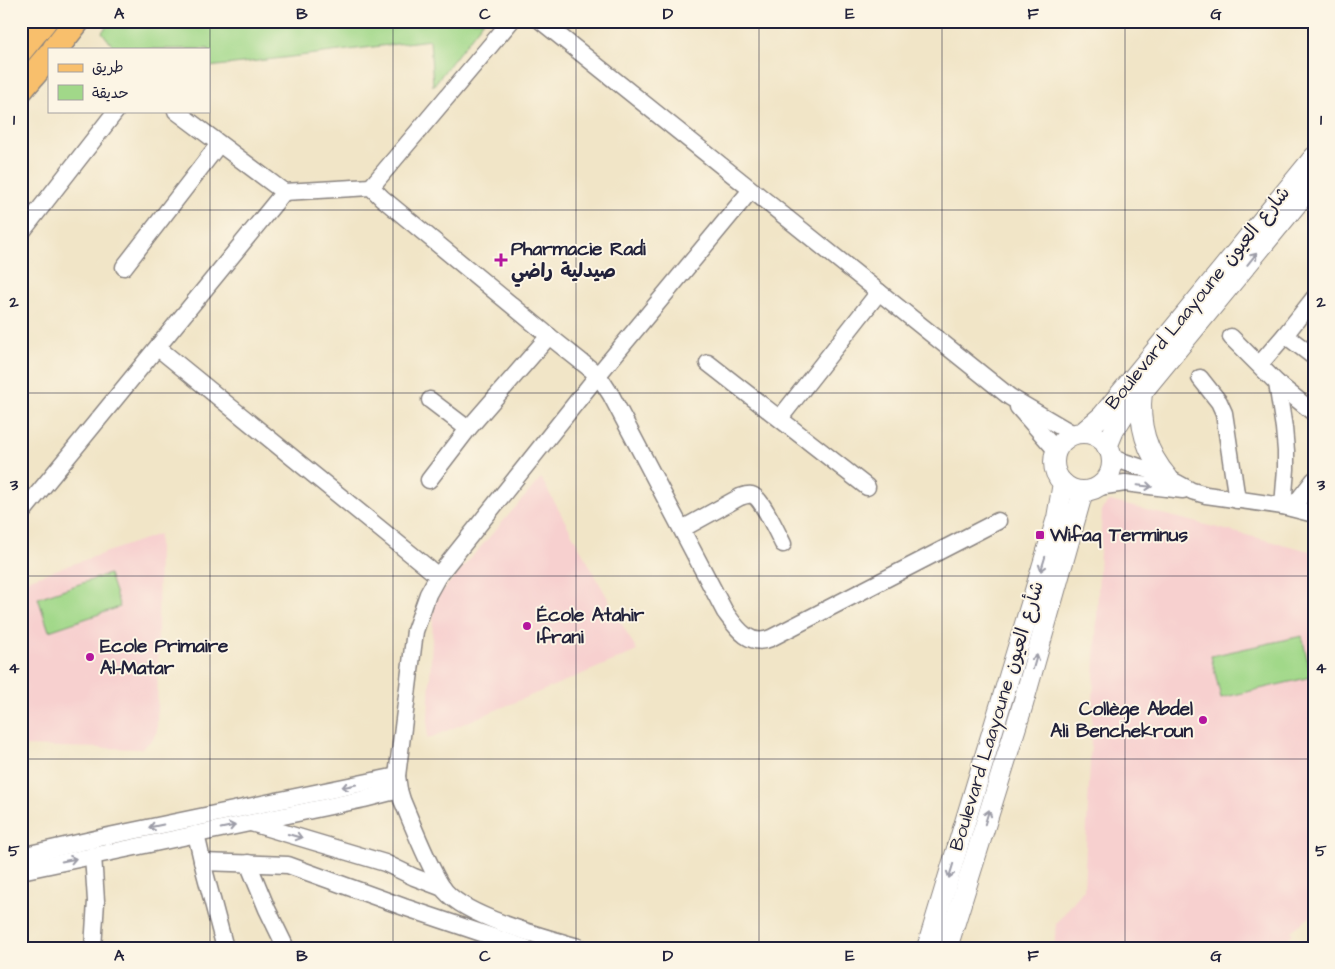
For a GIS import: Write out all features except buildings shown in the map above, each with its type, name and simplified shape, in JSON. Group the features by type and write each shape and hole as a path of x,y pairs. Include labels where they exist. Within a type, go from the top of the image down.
{"main road":[{"path":"21,49 44,21"},
{"path":"55,48 77,21"},
{"path":"21,89 48,57"}],"street":[{"path":"371,187 511,21"},
{"path":"541,21 1010,397 1056,450"},
{"path":"21,233 115,112"},
{"path":"177,112 284,192 371,187 598,375 611,395 725,612 737,629 748,638 758,641 771,638 998,521"},
{"path":"124,267 219,144"},
{"name":"Boulevard Laayoune شارع العيون","path":"1078,433 1102,416 1314,157"},
{"name":"Boulevard Laayoune شارع العيون","path":"1109,453 1118,421 1314,183"},
{"path":"581,948 559,944 483,915 458,902 443,888 426,854 398,783 415,631 428,594 438,576 598,375 751,190"},
{"path":"21,514 284,192"},
{"path":"780,418 880,292"},
{"path":"1260,364 1314,298"},
{"path":"1285,335 1314,358"},
{"path":"429,480 468,429 549,336"},
{"path":"1231,337 1277,383 1313,410"},
{"path":"158,348 438,576"},
{"path":"708,364 867,487"},
{"path":"1200,378 1219,402 1224,414 1237,500"},
{"path":"1277,383 1284,428 1288,507"},
{"path":"1142,391 1144,437 1153,458 1168,478"},
{"path":"1010,397 1078,433 1097,437 1109,453 1111,469 1106,479 1091,489"},
{"path":"430,400 468,429"},
{"path":"1078,433 1063,440 1056,450 1054,460 1055,470 1062,483 1072,489 1091,489 1125,483 1192,491 1206,495 1288,507 1314,514"},
{"path":"1109,453 1168,478 1192,491"},
{"path":"1288,507 1314,480"},
{"name":"Boulevard Laayoune شأرع العيون","path":"927,948 1057,518 1062,483"},
{"name":"Boulevard Laayoune شأرع العيون","path":"947,948 1091,489"},
{"path":"682,529 740,497 754,495 783,544"},
{"path":"21,871 364,799 398,783"},
{"path":"21,856 104,837 398,783"},
{"path":"248,822 385,863 443,888"},
{"path":"196,834 225,948"},
{"path":"93,856 96,901 93,948"},
{"path":"202,862 288,864 404,907 526,948"},
{"path":"248,863 286,948"}],"shaded area":[{"name":"École Atahir Ifrani","path":"541,478 637,651 427,739 434,600"},
{"name":"Collège Abdel Ali Benchekroun","path":"1110,501 1314,552 1314,914 1291,931 1293,934 1278,945 1279,948 1054,948 1056,924 1084,889 1102,509"},
{"name":"Ecole Primaire Al-Matar","path":"159,534 157,731 152,740 141,749 21,746 21,582"}],"green space":[{"path":"111,21 484,21 433,86 430,40 210,67 210,48 114,48 102,32"},
{"path":"109,574 120,607 49,631 38,598"},
{"path":"1302,636 1311,677 1221,698 1211,656"}],"place":[{"name":"Pharmacie Radi صيدلية راضي","path":"501,260"},
{"name":"Wifaq Terminus","path":"1040,535"},
{"name":"École Atahir Ifrani","path":"527,626"},
{"name":"Ecole Primaire Al-Matar","path":"90,657"},
{"name":"Collège Abdel Ali Benchekroun","path":"1203,720"}]}
